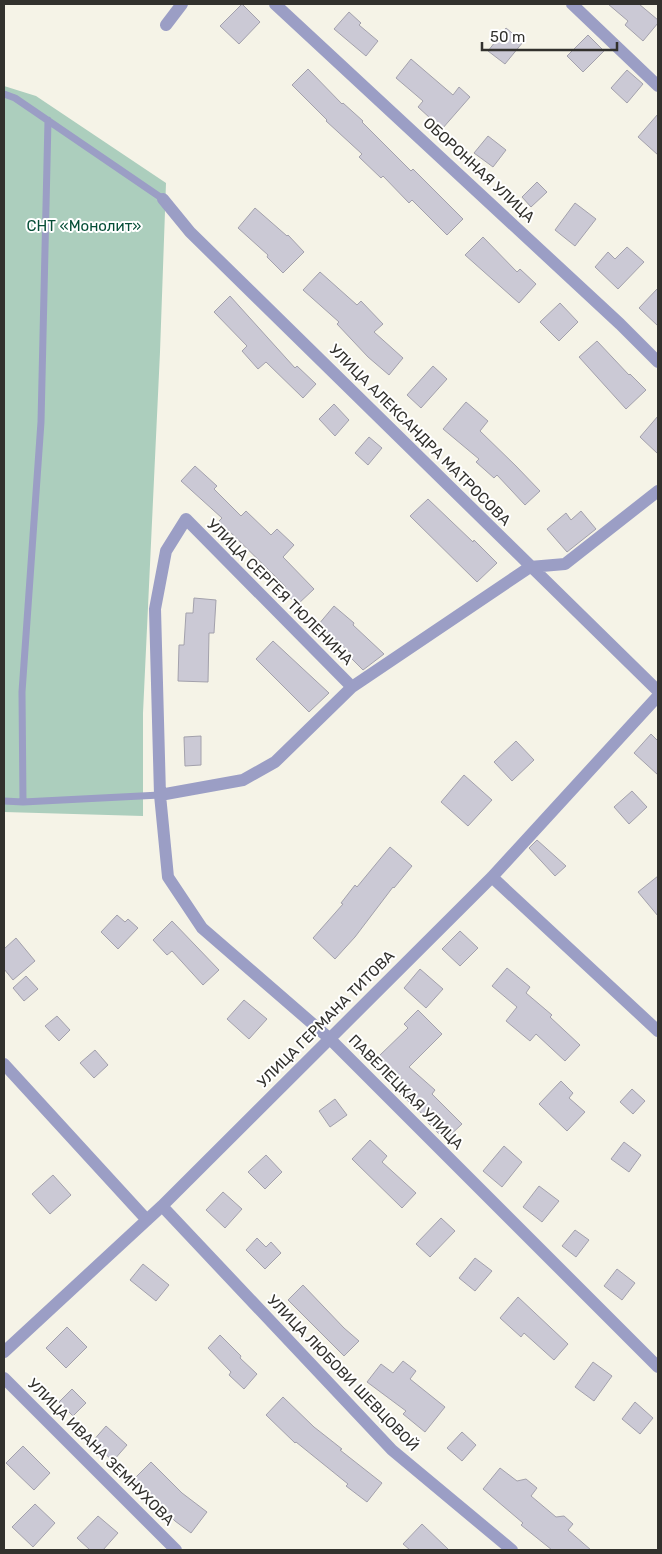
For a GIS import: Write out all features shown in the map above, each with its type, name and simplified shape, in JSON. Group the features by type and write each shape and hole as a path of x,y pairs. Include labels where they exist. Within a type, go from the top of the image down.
{"street":[{"path":"166,25 182,4"},
{"name":"ОБОРОННАЯ УЛИЦА","path":"275,4 620,324 658,362"},
{"path":"572,4 658,86"},
{"name":"УЛИЦА АЛЕКСАНДРА МАТРОСОВА","path":"163,199 190,232 658,691"},
{"path":"160,796 243,780 275,762 352,688 530,567 565,564 658,491"},
{"name":"УЛИЦА СЕРГЕЯ ТЮЛЕНИНА","path":"186,519 352,688"},
{"name":"ПАВЕЛЕЦКАЯ УЛИЦА","path":"186,519 166,551 155,609 160,796 168,877 202,928 329,1038 658,1367"},
{"name":"УЛИЦА ГЕРМАНА ТИТОВА","path":"4,1352 162,1206 492,877 658,696"},
{"path":"492,877 658,1031"},
{"path":"4,1064 147,1220"},
{"name":"УЛИЦА ЛЮБОВИ ШЕВЦОВОЙ","path":"162,1206 392,1450 512,1550"},
{"name":"УЛИЦА ИВАНА ЗЕМНУХОВА","path":"4,1378 176,1550"}],"lane":[{"path":"4,94 15,98 163,199"},
{"path":"23,802 22,692 41,422 48,120"},
{"path":"4,801 23,802 160,796"}],"green space":[{"name":"СНТ «Монолит»","path":"4,86 36,96 166,183 143,713 143,816 4,812"}],"building":[{"path":"242,4 260,22 239,44 220,26"},
{"path":"608,4 639,4 658,20 658,23 643,41 625,25 628,21"},
{"path":"349,12 361,23 359,25 378,41 366,56 334,29"},
{"path":"506,28 523,42 505,64 488,51"},
{"path":"588,35 604,51 583,72 567,56"},
{"path":"411,59 453,95 459,87 470,97 442,129 418,107 423,101 396,78"},
{"path":"308,69 342,104 363,121 411,171 413,169 463,219 447,235 412,200 409,203 383,176 381,178 359,157 362,154 326,121 292,85"},
{"path":"627,70 643,84 627,103 611,88"},
{"path":"658,114 658,155 638,137"},
{"path":"488,136 506,150 493,167 474,153"},
{"path":"537,182 547,192 531,207 522,197"},
{"path":"575,203 596,219 575,246 555,230"},
{"path":"255,208 288,235 304,252 283,273 267,257 268,255 238,228"},
{"path":"483,237 517,272 520,269 536,284 519,303 465,255"},
{"path":"627,247 644,262 618,289 595,267 608,252 615,259"},
{"path":"320,272 357,305 361,301 383,324 374,332 403,358 389,375 368,357 337,324 339,322 303,290"},
{"path":"658,288 658,326 639,308"},
{"path":"230,296 295,368 297,366 316,384 303,398 266,362 258,369 242,351 247,346 214,312"},
{"path":"560,303 578,322 559,341 540,322"},
{"path":"597,341 646,390 626,409 579,357"},
{"path":"433,366 447,379 421,408 407,395"},
{"path":"466,402 488,421 480,431 540,491 525,505 497,475 494,478 476,462 479,459 443,429"},
{"path":"334,404 349,420 335,436 319,419"},
{"path":"658,416 658,454 640,437"},
{"path":"369,437 382,448 368,465 355,453"},
{"path":"195,466 217,486 214,489 241,516 246,511 271,535 277,529 294,545 283,557 314,589 297,605 283,590 286,587 219,521 222,518 181,481"},
{"path":"428,499 497,563 477,582 410,516"},
{"path":"581,511 596,529 567,552 547,529 566,513 571,520"},
{"path":"194,598 216,600 214,633 209,633 208,682 178,681 179,645 184,645 186,613 193,613"},
{"path":"334,606 354,623 353,625 384,654 363,670 350,657 352,654 318,625"},
{"path":"273,641 329,693 309,712 256,659"},
{"path":"651,734 658,741 658,775 634,753"},
{"path":"201,736 201,765 185,766 184,737"},
{"path":"516,741 534,760 512,781 494,762"},
{"path":"464,775 492,800 468,826 441,802"},
{"path":"632,791 647,807 629,824 614,807"},
{"path":"537,840 566,866 555,876 529,848"},
{"path":"390,847 412,866 335,959 313,938 343,904 341,903 355,885 357,887"},
{"path":"658,876 658,916 638,892"},
{"path":"117,915 125,922 128,919 138,928 118,949 101,932"},
{"path":"172,921 219,970 203,985 172,951 167,955 153,940"},
{"path":"460,931 478,948 460,966 442,949"},
{"path":"16,938 35,961 13,980 4,969 4,949"},
{"path":"507,968 530,987 526,993 552,1015 550,1017 580,1045 565,1061 536,1034 530,1041 506,1021 517,1007 492,986"},
{"path":"420,969 443,989 426,1008 404,988"},
{"path":"26,976 38,989 24,1001 13,988"},
{"path":"244,1000 267,1019 249,1039 227,1019"},
{"path":"418,1010 442,1034 409,1067 435,1090 432,1094 462,1124 445,1140 427,1122 429,1120 397,1091 405,1083 379,1056 408,1028 404,1024"},
{"path":"57,1016 70,1030 59,1041 45,1026"},
{"path":"95,1050 108,1065 94,1078 80,1063"},
{"path":"561,1081 573,1093 569,1098 585,1112 567,1131 539,1104"},
{"path":"632,1089 645,1101 633,1114 620,1102"},
{"path":"335,1099 347,1115 330,1127 319,1111"},
{"path":"370,1140 387,1156 382,1162 416,1193 402,1208 352,1159"},
{"path":"624,1142 641,1155 629,1172 611,1159"},
{"path":"504,1146 522,1162 502,1187 483,1171"},
{"path":"266,1155 282,1172 265,1189 248,1172"},
{"path":"53,1175 71,1195 50,1214 32,1194"},
{"path":"539,1186 559,1201 542,1222 523,1207"},
{"path":"223,1192 242,1209 225,1228 206,1210"},
{"path":"441,1218 455,1231 430,1257 416,1244"},
{"path":"575,1230 589,1240 576,1257 562,1246"},
{"path":"257,1238 266,1247 271,1242 281,1253 265,1269 246,1250"},
{"path":"475,1258 492,1271 475,1291 459,1278"},
{"path":"143,1264 169,1285 156,1301 130,1280"},
{"path":"617,1269 635,1283 622,1300 604,1286"},
{"path":"303,1285 359,1341 344,1356 288,1300"},
{"path":"518,1297 568,1344 554,1360 524,1333 521,1337 500,1318"},
{"path":"67,1327 87,1347 66,1368 46,1348"},
{"path":"220,1335 257,1374 244,1389 229,1375 231,1372 208,1348"},
{"path":"403,1361 416,1371 410,1379 445,1407 425,1432 403,1414 406,1411 367,1382 381,1364 393,1373"},
{"path":"593,1362 612,1376 594,1401 575,1387"},
{"path":"72,1389 86,1403 73,1416 59,1402"},
{"path":"283,1397 314,1427 342,1449 340,1450 382,1483 367,1502 346,1486 348,1484 295,1443 266,1415"},
{"path":"635,1402 653,1418 640,1434 622,1419"},
{"path":"106,1426 127,1445 113,1461 92,1442"},
{"path":"462,1432 476,1445 462,1461 447,1448"},
{"path":"23,1446 50,1473 34,1490 6,1463"},
{"path":"151,1462 182,1493 207,1512 191,1533 175,1521 133,1480"},
{"path":"500,1468 517,1481 526,1479 537,1488 531,1496 556,1517 564,1516 573,1524 568,1530 591,1550 552,1550 521,1525 523,1523 483,1489"},
{"path":"35,1504 55,1523 33,1547 12,1527"},
{"path":"98,1516 118,1533 103,1550 90,1550 77,1538"},
{"path":"422,1524 449,1550 410,1550 403,1544"}]}
